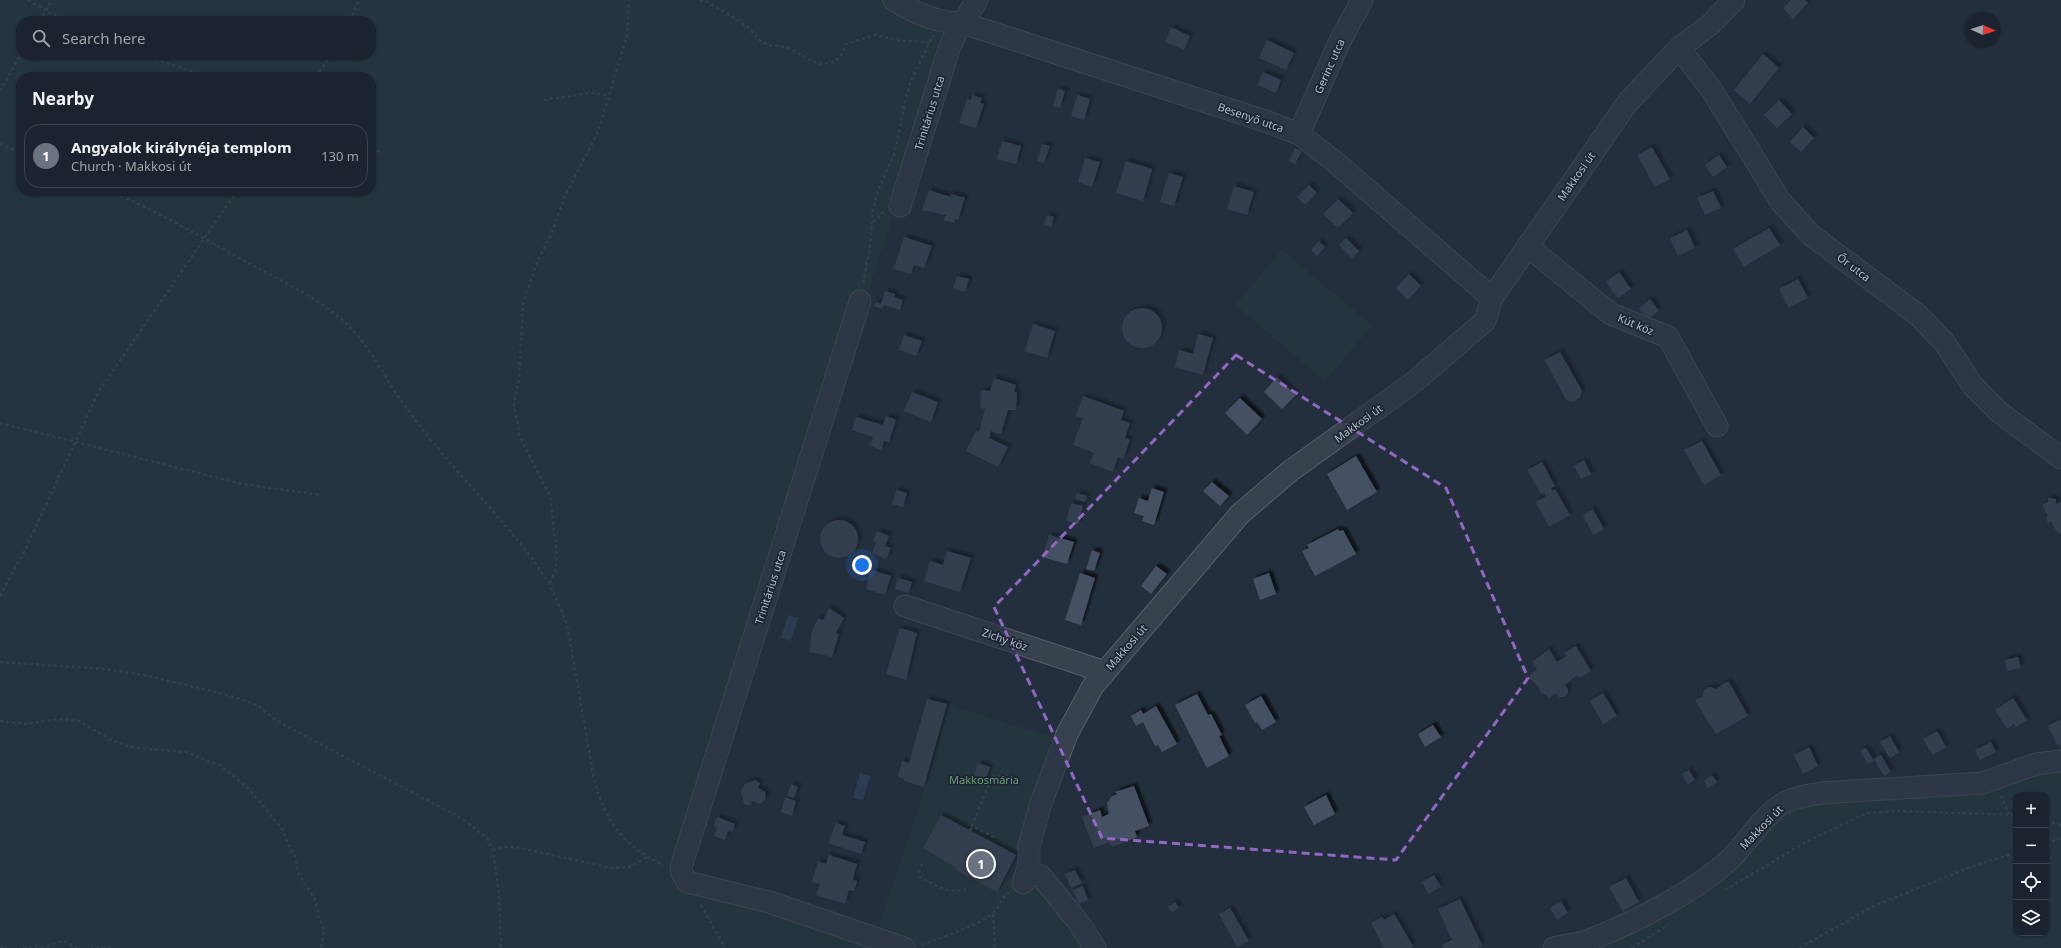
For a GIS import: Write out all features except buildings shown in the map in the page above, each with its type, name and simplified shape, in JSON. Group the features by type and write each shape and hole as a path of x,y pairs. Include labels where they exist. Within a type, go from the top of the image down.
{"street":[{"name":"Besenyő utca","path":"894,0 914,10 1265,121 1299,134 1334,161 1492,298"},
{"name":"Trinitárius utca","path":"900,206 956,23 977,0"},
{"name":"Gerinc utca","path":"1299,134 1339,43 1362,0"},
{"name":"Makkosi út","path":"1025,877 1029,846 1040,806 1061,748 1072,723 1093,686 1240,514 1289,472 1420,376 1485,321 1492,298 1628,102 1679,48 1711,24 1734,0"},
{"name":"Őr utca","path":"1679,48 1711,89 1781,202 1811,235 1918,315 1944,342 1973,386 1999,412 2061,458"},
{"name":"Kút köz","path":"1527,246 1611,314 1668,338 1717,426"},
{"name":"Trinitárius utca","path":"685,877 681,867 860,301"},
{"name":"Zichy köz","path":"906,606 1105,672"},
{"name":"Makkosi út","path":"1554,948 1588,940 1631,922 1694,887 1729,860 1775,809 1786,802 1802,796 1822,793 1983,783 2036,764 2061,761"},
{"path":"1025,877 1041,876 1079,923 1095,948"},
{"path":"685,877 769,902 904,948"}],"path":[{"path":"28,0 56,16"},
{"path":"43,16 52,0"},
{"path":"352,16 359,0"},
{"path":"550,583 555,572 557,557 550,496 520,437 514,404 519,379 523,304 537,262 555,226 565,196 584,156 592,146 627,36 629,0"},
{"path":"700,0 708,2 747,26 758,39 768,45 786,47 823,64 834,62 838,59 846,44 868,36 881,35 901,41 915,40 929,43"},
{"path":"860,301 870,247 875,202 895,152 907,94 929,43 956,23"},
{"path":"0,91 18,60"},
{"path":"158,60 193,72"},
{"path":"319,72 328,60"},
{"path":"544,100 589,93 608,95"},
{"path":"0,144 16,151"},
{"path":"376,151 383,152"},
{"path":"120,196 203,238 311,298 339,317 357,334 406,409 437,447 525,547 550,583 561,605 568,629 599,800 612,825 646,857 685,877 725,948"},
{"path":"0,596 25,550 99,391 233,196"},
{"path":"0,423 242,484 321,495"},
{"path":"0,662 105,669 149,676 231,696 257,705 276,720 463,819 487,838 493,850 499,896 502,948"},
{"path":"0,721 26,724 61,719 78,721 111,740 125,745 138,748 186,752 221,766 249,789 283,830 288,844 295,856 299,875 315,899 318,914 324,929 322,948"},
{"path":"970,831 992,778 1007,776"},
{"path":"1720,892 1789,851 1867,813 1897,811 2013,815"},
{"path":"2049,822 2061,825"},
{"path":"972,826 994,837"},
{"path":"2049,842 2061,838"},
{"path":"493,850 502,847 516,847 616,868 633,865 646,857"},
{"path":"1799,948 1874,906 1973,866 2013,854"},
{"path":"922,864 919,872 920,877 946,891 958,892 967,888"},
{"path":"916,948 983,919 993,913 1005,896 1025,877"},
{"path":"993,913 995,948"},
{"path":"1632,948 1669,925"},
{"path":"23,948 44,947 63,941 78,948"},
{"path":"0,946 5,948"},
{"path":"90,948 105,946 114,948"}],"highlighted area":[{"path":"1236,355 1446,488 1528,678 1396,860 1102,838 994,607"}],"green space":[{"name":"Makkosmária","path":"0,0 894,0 950,23 896,205 685,869 876,934 919,807 949,705 1054,738 1022,840 997,892 1023,866 1090,948 0,948"},
{"path":"1282,250 1372,325 1325,381 1235,305"},
{"path":"2061,765 2061,948 1573,948 1631,926 1785,806"}],"water":[{"path":"788,615 798,618 791,641 781,638"},
{"path":"860,773 870,776 863,800 853,798"}],"place":[{"name":"Angyalok királynéja templom","path":"981,864"}]}
